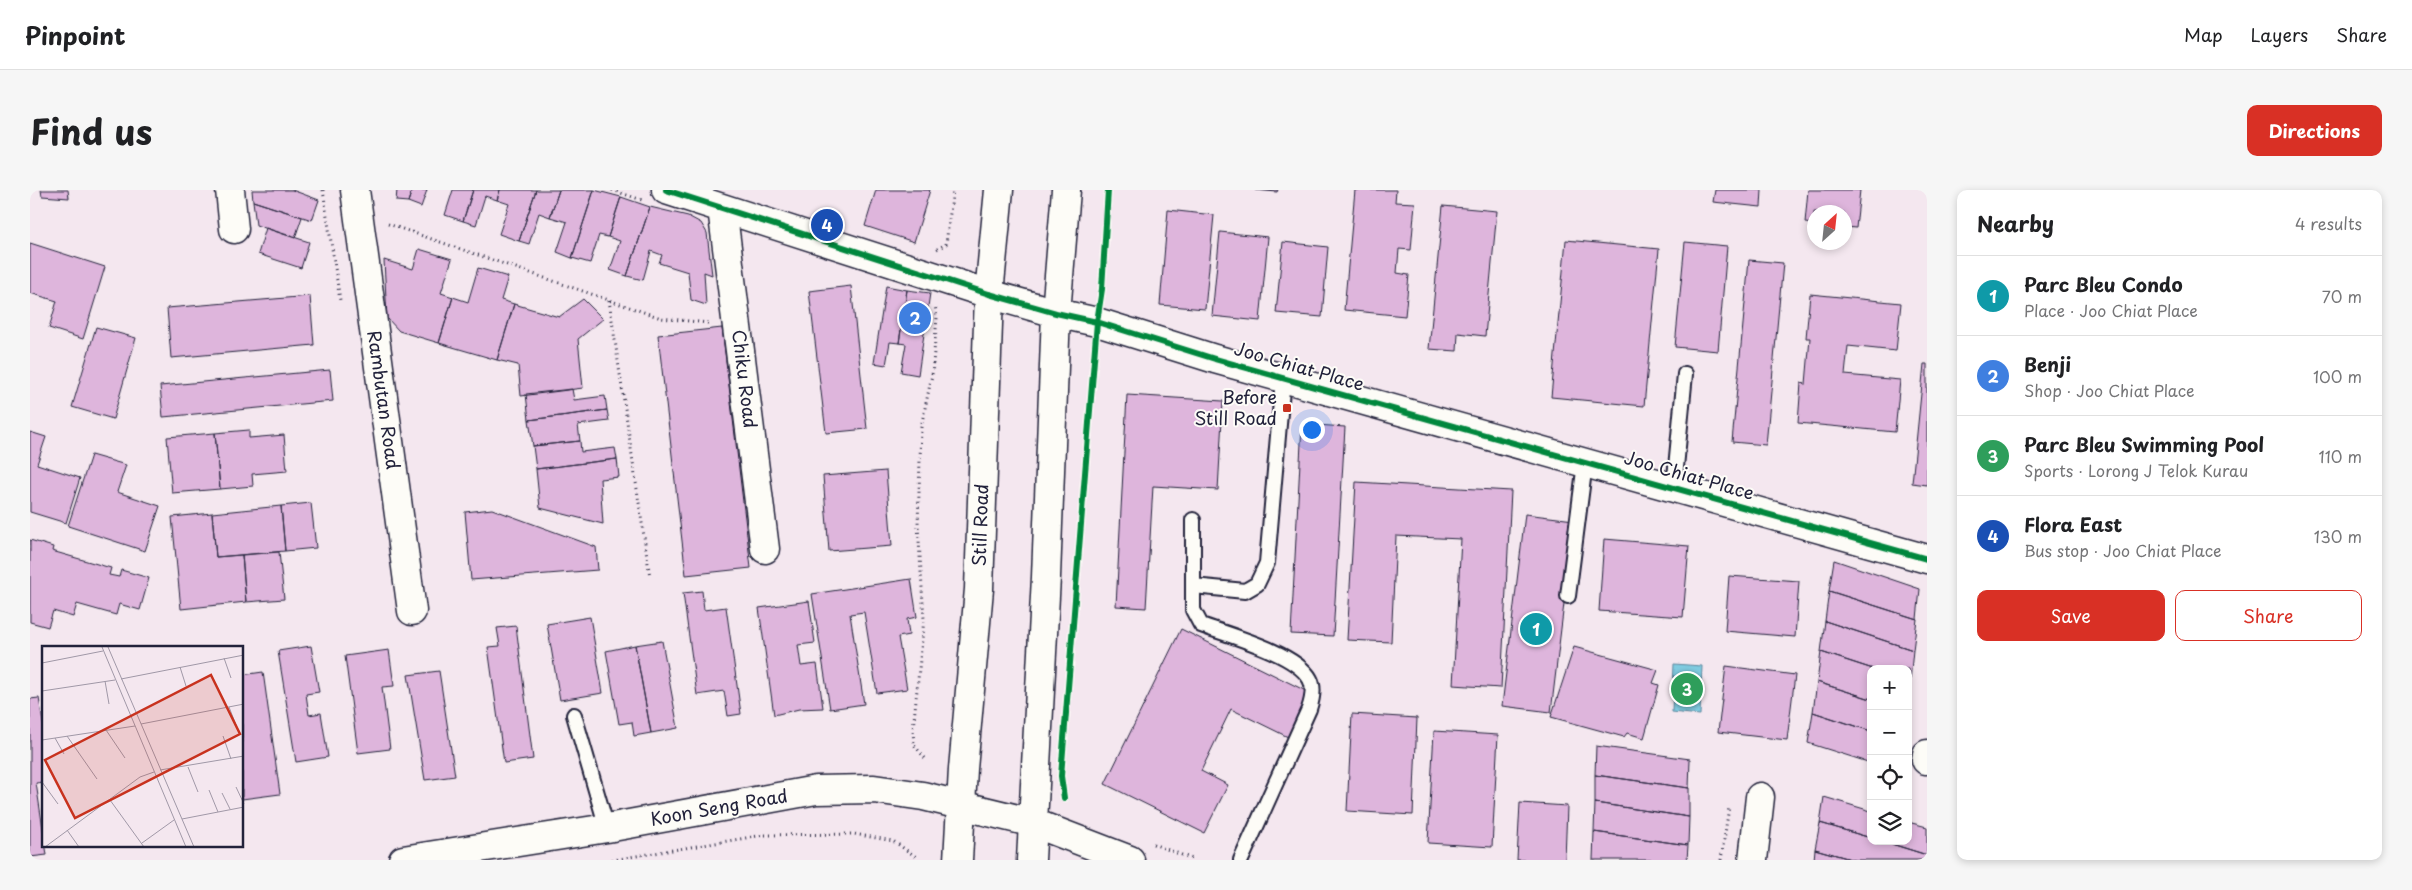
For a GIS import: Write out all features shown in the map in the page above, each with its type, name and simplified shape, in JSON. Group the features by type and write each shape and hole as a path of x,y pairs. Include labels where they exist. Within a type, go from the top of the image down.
{"main road":[{"path":"230,190 234,229"},
{"name":"Rambutan Road","path":"355,190 412,611"},
{"name":"Joo Chiat Place","path":"666,190 989,294 1056,313 1097,322 1284,378 1927,559"},
{"name":"Still Road","path":"958,860 960,804 979,589 989,294 999,190"},
{"path":"1031,860 1056,313 1066,190"},
{"name":"Chiku Road","path":"722,208 765,549"},
{"name":"Koon Seng Road","path":"403,860 432,858 816,790 874,788 923,796 1034,822 1130,860"},
{"path":"1753,860 1760,796"}],"lane":[{"path":"1674,488 1684,374"},
{"path":"1193,586 1245,592 1257,584 1267,563 1284,378"},
{"path":"1568,596 1585,463"},
{"path":"1193,520 1193,610 1201,625 1288,658 1310,679 1313,694 1309,709 1241,860"},
{"path":"574,715 607,828"}],"path":[{"path":"946,244 953,190"},
{"path":"382,222 661,318 709,323"},
{"path":"608,300 650,577"},
{"path":"925,758 914,745 913,730 924,619 918,525 921,426 932,375 937,318"},
{"path":"612,860 764,835 854,834 893,841 918,858"}],"water":[{"path":"1674,664 1702,666 1700,715 1672,712"}],"building":[{"path":"41,190 68,190 69,198 42,196"},
{"path":"252,190 292,190 319,200 312,220 253,201"},
{"path":"397,190 412,190 408,202 396,201"},
{"path":"412,190 427,190 421,207 408,202"},
{"path":"453,190 473,190 463,221 445,215"},
{"path":"473,190 500,190 497,200 485,196 476,225 463,221"},
{"path":"500,190 536,190 519,241 499,234 509,204 497,200"},
{"path":"536,190 559,190 550,217 539,213 529,244 519,241"},
{"path":"559,190 594,190 572,258 557,252 567,222 550,217"},
{"path":"594,190 621,197 608,237 599,235 590,263 572,258"},
{"path":"876,190 930,190 914,242 865,226"},
{"path":"1255,190 1278,190 1277,192"},
{"path":"1355,190 1396,190 1395,202 1415,203 1411,250 1399,249 1397,273 1409,275 1405,316 1344,310"},
{"path":"1715,190 1762,190 1761,207 1713,202"},
{"path":"1808,190 1860,190 1856,228 1852,228 1852,205 1807,205 1807,223 1805,223"},
{"path":"621,197 650,207 627,276 610,270 620,241 608,237"},
{"path":"253,201 302,217 295,238 256,225"},
{"path":"1443,206 1497,211 1485,336 1458,333 1457,351 1429,349"},
{"path":"650,207 688,216 701,223 707,233 712,275 704,272 706,305 691,300 688,272 659,263 662,255 651,251 643,280 627,276"},
{"path":"1168,210 1214,215 1205,309 1160,305"},
{"path":"266,228 309,242 301,268 258,254"},
{"path":"1220,232 1268,237 1260,321 1212,316"},
{"path":"1566,240 1659,249 1644,406 1551,397"},
{"path":"1283,242 1328,247 1322,317 1276,313"},
{"path":"1685,242 1727,246 1718,351 1675,347"},
{"path":"30,243 105,267 83,339 49,328 57,301 30,293"},
{"path":"419,249 452,259 441,293 453,297 439,343 399,331 387,318 384,260 413,269"},
{"path":"1749,260 1783,263 1766,445 1732,442"},
{"path":"478,268 508,277 501,300 514,304 497,360 439,343 453,297 468,302"},
{"path":"851,286 867,429 826,433 809,291"},
{"path":"886,286 907,290 899,343 890,342 886,365 874,363"},
{"path":"907,290 930,293 918,375 901,372 906,344 899,343"},
{"path":"1810,294 1901,303 1896,351 1848,346 1845,375 1900,380 1895,432 1798,423 1801,383 1806,384 1810,338 1806,338"},
{"path":"310,296 314,345 171,358 167,308"},
{"path":"583,299 603,319 578,339 583,388 521,396 518,365 497,360 514,304 559,317"},
{"path":"96,327 136,338 113,419 72,407"},
{"path":"722,328 751,568 686,575 658,335"},
{"path":"1924,364 1927,364 1927,485 1912,483"},
{"path":"330,370 333,401 163,417 160,386"},
{"path":"572,389 574,400 605,396 607,410 529,420 526,394"},
{"path":"1127,395 1223,401 1218,490 1153,486 1146,608 1116,606"},
{"path":"607,410 609,421 578,425 580,441 533,446 529,420"},
{"path":"1302,424 1345,427 1333,636 1291,634"},
{"path":"249,430 249,438 284,435 287,471 252,474 253,486 220,489 215,433"},
{"path":"30,432 46,437 37,464 80,478 66,523 30,512"},
{"path":"215,433 220,489 172,493 167,437"},
{"path":"580,441 581,452 615,448 617,459 536,469 533,446"},
{"path":"91,455 126,465 117,492 160,506 145,551 68,526"},
{"path":"617,459 619,477 600,479 603,524 540,508 536,469"},
{"path":"886,471 892,546 829,551 823,476"},
{"path":"1356,482 1511,491 1501,688 1453,685 1461,539 1396,536 1391,642 1347,640"},
{"path":"311,503 316,548 285,551 281,506"},
{"path":"281,506 285,551 216,557 212,513"},
{"path":"492,509 596,547 598,570 471,580 465,512"},
{"path":"212,513 216,557 242,555 246,602 181,609 172,517"},
{"path":"1525,514 1574,520 1551,712 1502,706"},
{"path":"1604,539 1689,546 1683,617 1599,611"},
{"path":"30,540 53,547 52,551 111,568 109,575 119,577 121,570 149,578 140,610 119,604 116,615 77,604 73,617 53,611 48,627 30,622"},
{"path":"279,552 284,599 246,602 242,555"},
{"path":"1834,560 1920,589 1917,619 1829,591"},
{"path":"1729,576 1799,581 1795,637 1725,631"},
{"path":"911,579 917,617 907,619 909,635 898,637 907,689 877,693 864,612 850,614 864,704 830,709 812,594"},
{"path":"702,591 704,610 726,607 741,714 728,716 724,691 697,695 683,593"},
{"path":"1829,591 1917,619 1913,650 1825,621"},
{"path":"809,601 815,643 798,645 801,666 817,664 823,708 799,709 774,715 759,608"},
{"path":"590,617 603,693 560,700 547,624"},
{"path":"1825,621 1913,650 1912,665 1867,665 1867,667 1821,652"},
{"path":"516,626 533,759 504,763 488,647 500,646 497,628"},
{"path":"1181,629 1310,693 1288,737 1231,709 1201,771 1228,785 1204,833 1105,784"},
{"path":"662,641 678,728 651,733 635,645"},
{"path":"635,645 651,733 634,736 632,722 619,724 606,651"},
{"path":"311,646 319,692 306,694 309,715 321,713 328,757 296,762 278,651"},
{"path":"1574,647 1658,670 1653,683 1659,685 1644,738 1627,733 1624,737 1551,717"},
{"path":"389,650 394,686 382,687 390,749 358,753 345,656"},
{"path":"1821,652 1867,667 1867,698 1817,682"},
{"path":"1726,666 1795,675 1787,740 1718,732"},
{"path":"439,671 455,776 425,780 408,675"},
{"path":"263,672 280,794 244,799 244,675"},
{"path":"1817,682 1867,698 1867,730 1813,712"},
{"path":"39,698 42,717 42,782 36,783 42,822 42,848 46,848 47,855 30,857 30,699"},
{"path":"1813,712 1867,730 1867,762 1808,743"},
{"path":"1352,714 1417,718 1413,815 1347,811"},
{"path":"1434,731 1498,735 1492,847 1428,843"},
{"path":"1596,746 1690,759 1689,788 1595,775"},
{"path":"1595,775 1689,788 1689,817 1595,803"},
{"path":"1824,797 1867,810 1867,837 1820,823"},
{"path":"1520,803 1567,806 1565,860 1517,860"},
{"path":"1595,803 1689,817 1688,845 1594,832"},
{"path":"1820,823 1867,837 1867,845 1895,845 1927,855 1927,860 1854,860 1815,849"},
{"path":"1912,823 1927,827 1927,855 1895,845 1912,845"},
{"path":"1594,832 1688,845 1687,860 1593,860"},
{"path":"1815,849 1854,860 1814,860"}],"cycle path":[{"path":"666,190 989,294 1056,313 1097,322 1215,359 1927,559"},
{"path":"1064,798 1061,776 1097,322 1102,289 1108,190"}],"place":[{"name":"Flora East","path":"827,225"},
{"name":"Benji","path":"915,318"},
{"name":"Before Still Road","path":"1287,408"},
{"name":"Parc Bleu Condo","path":"1536,629"},
{"name":"Parc Bleu Swimming Pool","path":"1687,689"}]}
